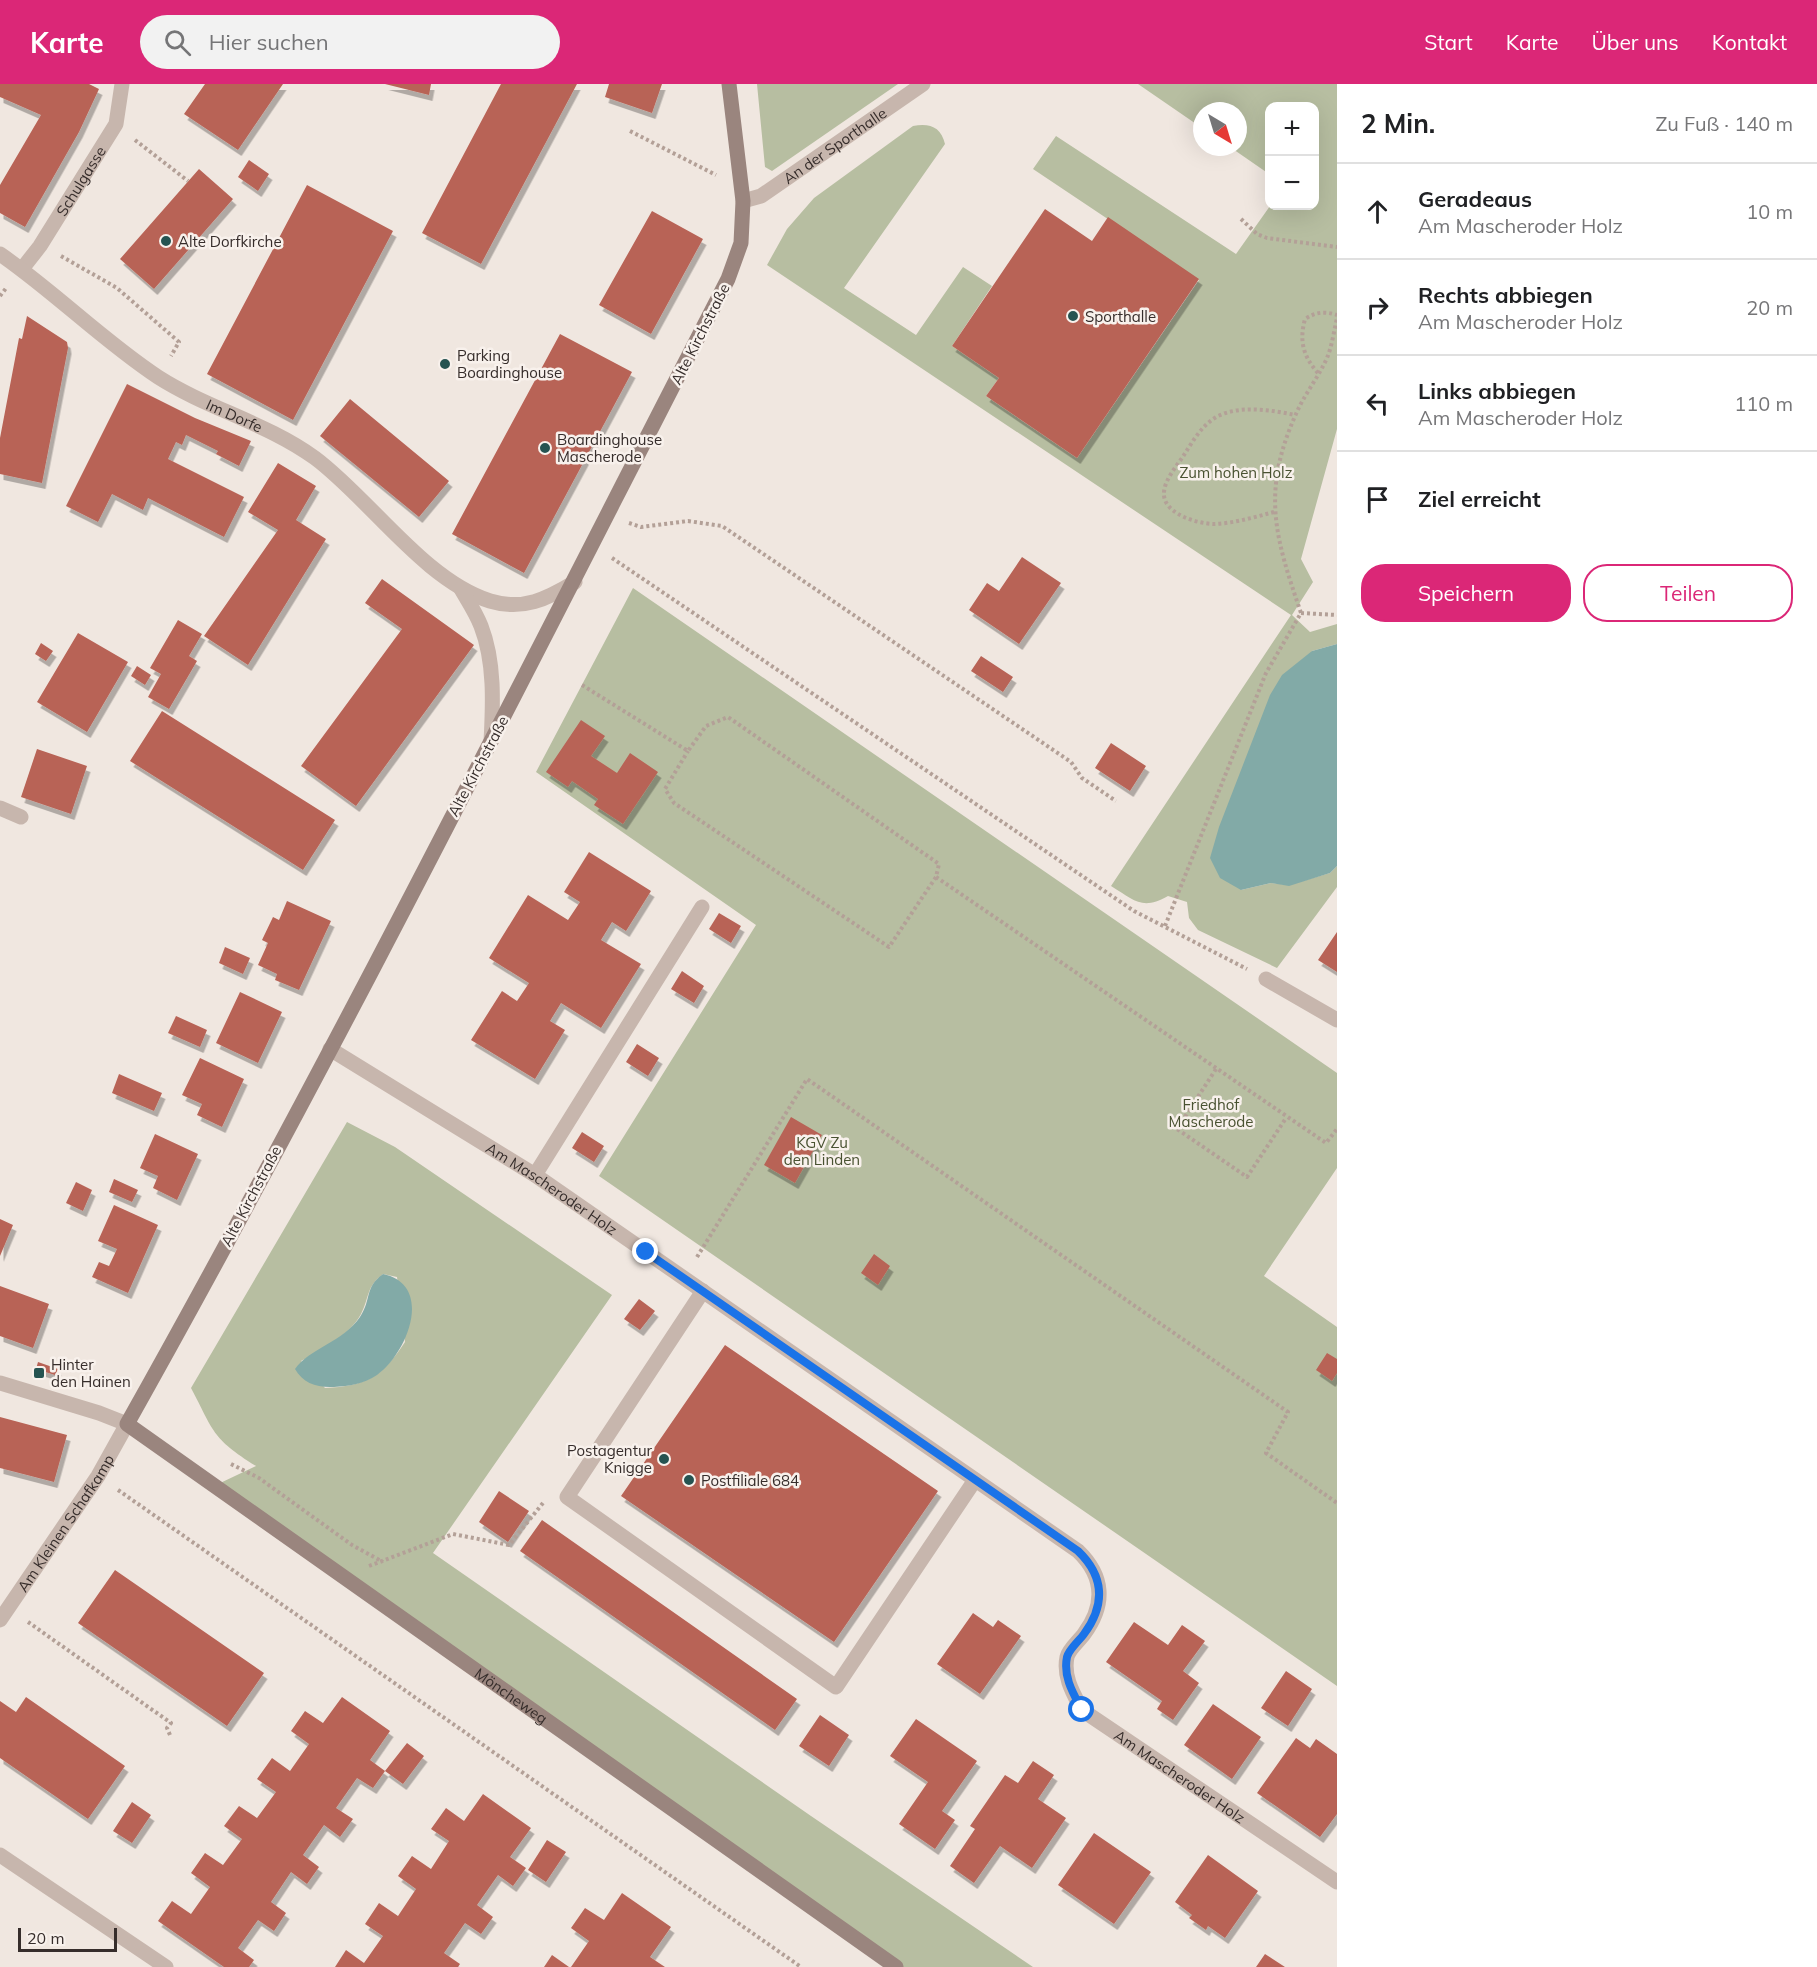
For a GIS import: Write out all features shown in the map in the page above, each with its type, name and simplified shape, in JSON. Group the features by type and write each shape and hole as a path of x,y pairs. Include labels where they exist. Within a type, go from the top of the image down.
{"main road":[{"name":"Alte Kirchstraße","path":"127,1424 330,1049 574,582 728,279 741,243 743,201 729,84"},
{"name":"Möncheweg","path":"127,1424 896,1967"}],"street":[{"name":"Schulgasse","path":"22,269 40,246 116,124 122,84"},
{"name":"An der Sporthalle","path":"743,201 760,196 923,84"},
{"name":"Im Dorfe","path":"0,254 22,269 111,343 159,377 193,397 266,429 316,459 461,589 481,626 489,654 493,702 491,742"},
{"name":"Im Dorfe","path":"461,589 491,601 522,606 548,598 574,582"},
{"path":"0,808 21,817"},
{"path":"535,1175 702,907"},
{"path":"1266,979 1337,1020"},
{"name":"Am Mascheroder Holz","path":"330,1049 535,1175 1078,1551 1092,1565 1100,1586 1097,1610 1086,1632 1067,1655 1067,1683 1082,1710 1337,1882"},
{"path":"703,1291 567,1497 836,1687 975,1480"},
{"path":"0,1383 99,1413 127,1424"},
{"name":"Am Kleinen Schafkamp","path":"4,1614 98,1476 127,1424"},
{"path":"0,1855 166,1967"}],"path":[{"path":"116,124 188,181"},
{"path":"630,131 711,175 741,177"},
{"path":"1241,219 1257,234 1267,238 1337,247"},
{"path":"63,256 117,288 179,342 169,360"},
{"path":"1165,926 1266,673 1301,613 1279,546 1274,512 1283,451 1295,415 1327,357 1337,317 1326,312 1314,313 1305,319 1302,332 1302,346 1308,362 1318,373"},
{"path":"1274,512 1212,524 1191,520 1173,512 1166,504 1164,486 1200,432 1219,416 1232,411 1251,410 1270,410 1295,415"},
{"path":"608,515 641,527 688,521 722,525 1071,762 1082,778 1116,801"},
{"path":"593,545 1134,911 1266,979"},
{"path":"1301,613 1337,615"},
{"path":"582,685 688,751"},
{"path":"728,717 939,864 936,877 889,947 674,803 665,789 688,751 706,726 728,717"},
{"path":"936,877 1286,1118 1326,1143 1337,1130"},
{"path":"1216,1070 1178,1129 1247,1177 1286,1118"},
{"path":"682,1277 703,1248 807,1079 1288,1412 1266,1453 1337,1503"},
{"path":"189,1467 210,1461 244,1469 352,1545 383,1563"},
{"path":"98,1476 801,1967"},
{"path":"339,1574 383,1563 453,1534 509,1545 540,1503 567,1497"},
{"path":"4,1614 171,1723 167,1728 170,1735"}],"green space":[{"path":"757,84 898,84 772,171 765,167"},
{"name":"Zum hohen Holz","path":"1138,84 1337,84 1337,429 1301,559 1313,582 1292,615 1310,632 1337,624 1337,644 1312,651 1241,890 1271,883 1289,885 1330,873 1337,866 1337,887 1277,968 1198,930 1189,918 1187,902 1168,896 1151,903 1138,902 1111,886 1291,615 767,265 787,229 814,198 913,126 925,125 938,130 945,144 844,288 916,335 963,267 992,286 952,346 999,378 986,396 1077,458 1199,280 1033,169 1056,136 1236,254 1267,210 1319,210 1319,102 1265,102 1265,171 1243,156 1247,156 1247,102 1193,102 1193,122"},
{"path":"633,588 1337,1073 1337,1168 1264,1276 1337,1327 1337,1686 599,1176 756,925 536,772"},
{"path":"347,1122 395,1147 612,1295 433,1553 1033,1967 896,1967 216,1485 256,1466 230,1448 215,1433 191,1388","holes":["383,1274 397,1277 405,1342 389,1364 372,1377 352,1385 325,1388 301,1361 334,1342 350,1329 361,1314 371,1288"]}],"water":[{"path":"1337,644 1337,866 1330,873 1289,886 1271,883 1241,890 1220,878 1210,858 1219,827 1270,695 1282,675 1312,651"},
{"path":"383,1274 399,1281 408,1291 412,1305 411,1321 398,1352 377,1375 362,1382 328,1387 306,1381 295,1369 309,1356 353,1326 364,1311 373,1284"}],"building":[{"path":"0,84 89,84 99,89 79,132 25,227 0,213 0,185 41,115 0,97"},
{"path":"205,84 283,84 238,150 184,114"},
{"path":"385,84 431,84 429,95"},
{"path":"501,84 577,84 481,264 422,233"},
{"path":"609,84 662,84 652,113 605,97"},
{"path":"249,160 269,174 258,191 238,177"},
{"name":"Alte Dorfkirche","path":"199,169 233,199 154,289 120,259"},
{"path":"307,185 393,231 293,420 207,374"},
{"name":"Sporthalle","path":"1045,209 1092,241 1108,217 1199,279 1077,458 986,396 999,378 952,346"},
{"path":"652,211 703,239 651,334 599,305"},
{"path":"27,316 67,342 68,348 42,483 0,474 0,438 19,338 22,339"},
{"name":"Boardinghouse Mascherode","path":"560,334 632,372 524,573 452,534"},
{"path":"127,384 195,418 251,441 239,466 216,454 218,451 186,435 182,445 176,442 168,459 244,497 224,537 148,498 143,510 112,494 98,522 66,506"},
{"path":"350,399 449,481 419,517 320,436"},
{"path":"278,463 316,486 296,520 326,539 248,665 204,636 278,530 248,512"},
{"path":"1022,557 1061,583 1019,644 969,610 987,583 999,591"},
{"path":"382,579 474,645 356,806 301,766 402,629 365,603"},
{"path":"178,620 202,634 189,656 197,661 169,709 148,697 161,674 150,668"},
{"path":"78,633 128,662 87,732 37,702"},
{"path":"41,643 53,651 46,661 35,654"},
{"path":"981,656 1013,677 1003,692 971,671"},
{"path":"137,666 151,675 145,685 131,676"},
{"path":"162,711 335,820 303,870 130,761"},
{"path":"581,720 605,736 591,756 617,773 630,753 658,772 623,824 594,805 598,799 572,781 568,787 546,772"},
{"path":"1111,743 1146,766 1130,791 1095,768"},
{"path":"37,749 87,766 71,814 21,797"},
{"path":"589,852 651,891 626,931 612,922 601,940 641,964 601,1028 561,1003 550,1021 565,1030 535,1079 471,1040 502,991 517,1001 529,983 489,958 528,895 568,920 580,902 564,892"},
{"path":"287,901 331,921 299,990 275,980 277,974 258,965 268,943 262,940 273,917 279,920"},
{"path":"719,913 741,926 731,943 709,929"},
{"path":"1337,932 1337,972 1318,960"},
{"path":"225,947 250,958 243,974 219,963"},
{"path":"682,971 704,986 694,1003 671,989"},
{"path":"240,992 282,1012 258,1063 216,1043"},
{"path":"176,1016 207,1030 200,1047 168,1033"},
{"path":"637,1044 659,1058 648,1076 626,1062"},
{"path":"200,1058 244,1079 222,1127 197,1115 202,1104 182,1095"},
{"path":"119,1074 162,1093 154,1111 112,1093"},
{"path":"791,1117 822,1135 795,1183 764,1165"},
{"path":"582,1132 604,1146 594,1162 572,1148"},
{"path":"155,1134 198,1154 177,1200 153,1188 158,1176 140,1168"},
{"path":"114,1179 138,1190 132,1202 109,1192"},
{"path":"76,1182 92,1190 83,1211 66,1203"},
{"path":"114,1205 158,1225 128,1293 92,1277 99,1262 109,1266 117,1249 98,1241"},
{"path":"0,1219 13,1225 0,1256"},
{"path":"874,1254 890,1266 878,1285 861,1273"},
{"path":"0,1286 49,1304 33,1348 0,1336"},
{"path":"639,1299 655,1311 640,1330 624,1319"},
{"path":"725,1345 938,1491 834,1642 621,1496"},
{"path":"1327,1353 1337,1359 1337,1373 1332,1381 1316,1370"},
{"path":"38,1362 58,1369 55,1375 36,1369"},
{"path":"0,1417 67,1435 54,1482 0,1468"},
{"path":"499,1491 529,1511 508,1542 479,1522"},
{"path":"542,1520 797,1699 775,1730 520,1551"},
{"path":"115,1570 264,1673 227,1726 78,1623"},
{"path":"973,1613 993,1627 998,1620 1021,1636 980,1694 937,1664"},
{"path":"1134,1622 1168,1645 1182,1625 1205,1641 1183,1671 1199,1683 1173,1720 1157,1709 1162,1701 1106,1662"},
{"path":"1286,1671 1312,1689 1288,1726 1261,1708"},
{"path":"26,1697 125,1766 88,1819 0,1758 0,1701 16,1712"},
{"path":"342,1697 390,1731 370,1760 385,1771 373,1788 357,1778 336,1808 353,1819 340,1837 324,1825 303,1855 319,1867 307,1884 291,1872 271,1902 286,1913 274,1931 258,1920 238,1948 254,1960 249,1967 224,1967 158,1921 172,1901 191,1914 210,1887 191,1873 205,1853 223,1865 242,1839 224,1826 239,1806 257,1818 276,1792 257,1779 272,1758 290,1771 309,1744 291,1731 305,1711 323,1723"},
{"path":"1213,1704 1261,1737 1232,1779 1184,1745"},
{"path":"820,1715 849,1735 829,1766 799,1746"},
{"path":"916,1719 977,1761 942,1811 955,1820 935,1849 899,1824 928,1782 890,1756"},
{"path":"1296,1738 1310,1748 1316,1739 1337,1754 1337,1814 1320,1837 1257,1793"},
{"path":"407,1743 424,1756 403,1784 385,1771"},
{"path":"1033,1761 1054,1775 1038,1799 1066,1818 1032,1868 1000,1846 974,1883 950,1866 975,1829 970,1826 1005,1775 1018,1783"},
{"path":"483,1794 531,1828 510,1857 526,1868 513,1886 498,1875 477,1905 493,1917 481,1934 465,1923 444,1953 460,1964 458,1967 335,1967 346,1950 364,1963 383,1936 365,1924 379,1903 398,1916 416,1889 398,1876 412,1856 431,1869 449,1841 431,1829 446,1808 464,1821"},
{"path":"132,1802 151,1815 132,1843 113,1831"},
{"path":"1094,1833 1151,1872 1114,1924 1058,1885"},
{"path":"547,1840 566,1852 546,1882 528,1870"},
{"path":"1208,1855 1258,1891 1225,1938 1208,1926 1206,1930 1189,1918 1192,1915 1175,1902"},
{"path":"622,1893 671,1927 650,1957 665,1967 571,1967 589,1941 571,1928 585,1908 604,1920"},
{"path":"1265,1954 1285,1967 1256,1967"},
{"path":"552,1955 569,1967 544,1967"}],"place":[{"name":"Alte Dorfkirche","path":"166,241"},
{"name":"Sporthalle","path":"1073,316"},
{"name":"Parking Boardinghouse","path":"445,364"},
{"name":"Boardinghouse Mascherode","path":"545,448"},
{"name":"Hinter den Hainen","path":"39,1373"},
{"name":"Postagentur Knigge","path":"664,1459"},
{"name":"Postfiliale 684","path":"689,1480"}],"route":[{"path":"646,1252 1078,1551 1092,1565 1100,1586 1097,1610 1086,1632 1067,1655 1067,1683 1082,1710"}],"park label":[{"name":"Friedhof Mascherode","path":"1211,1112"},
{"name":"KGV Zu den Linden","path":"822,1150"}]}
